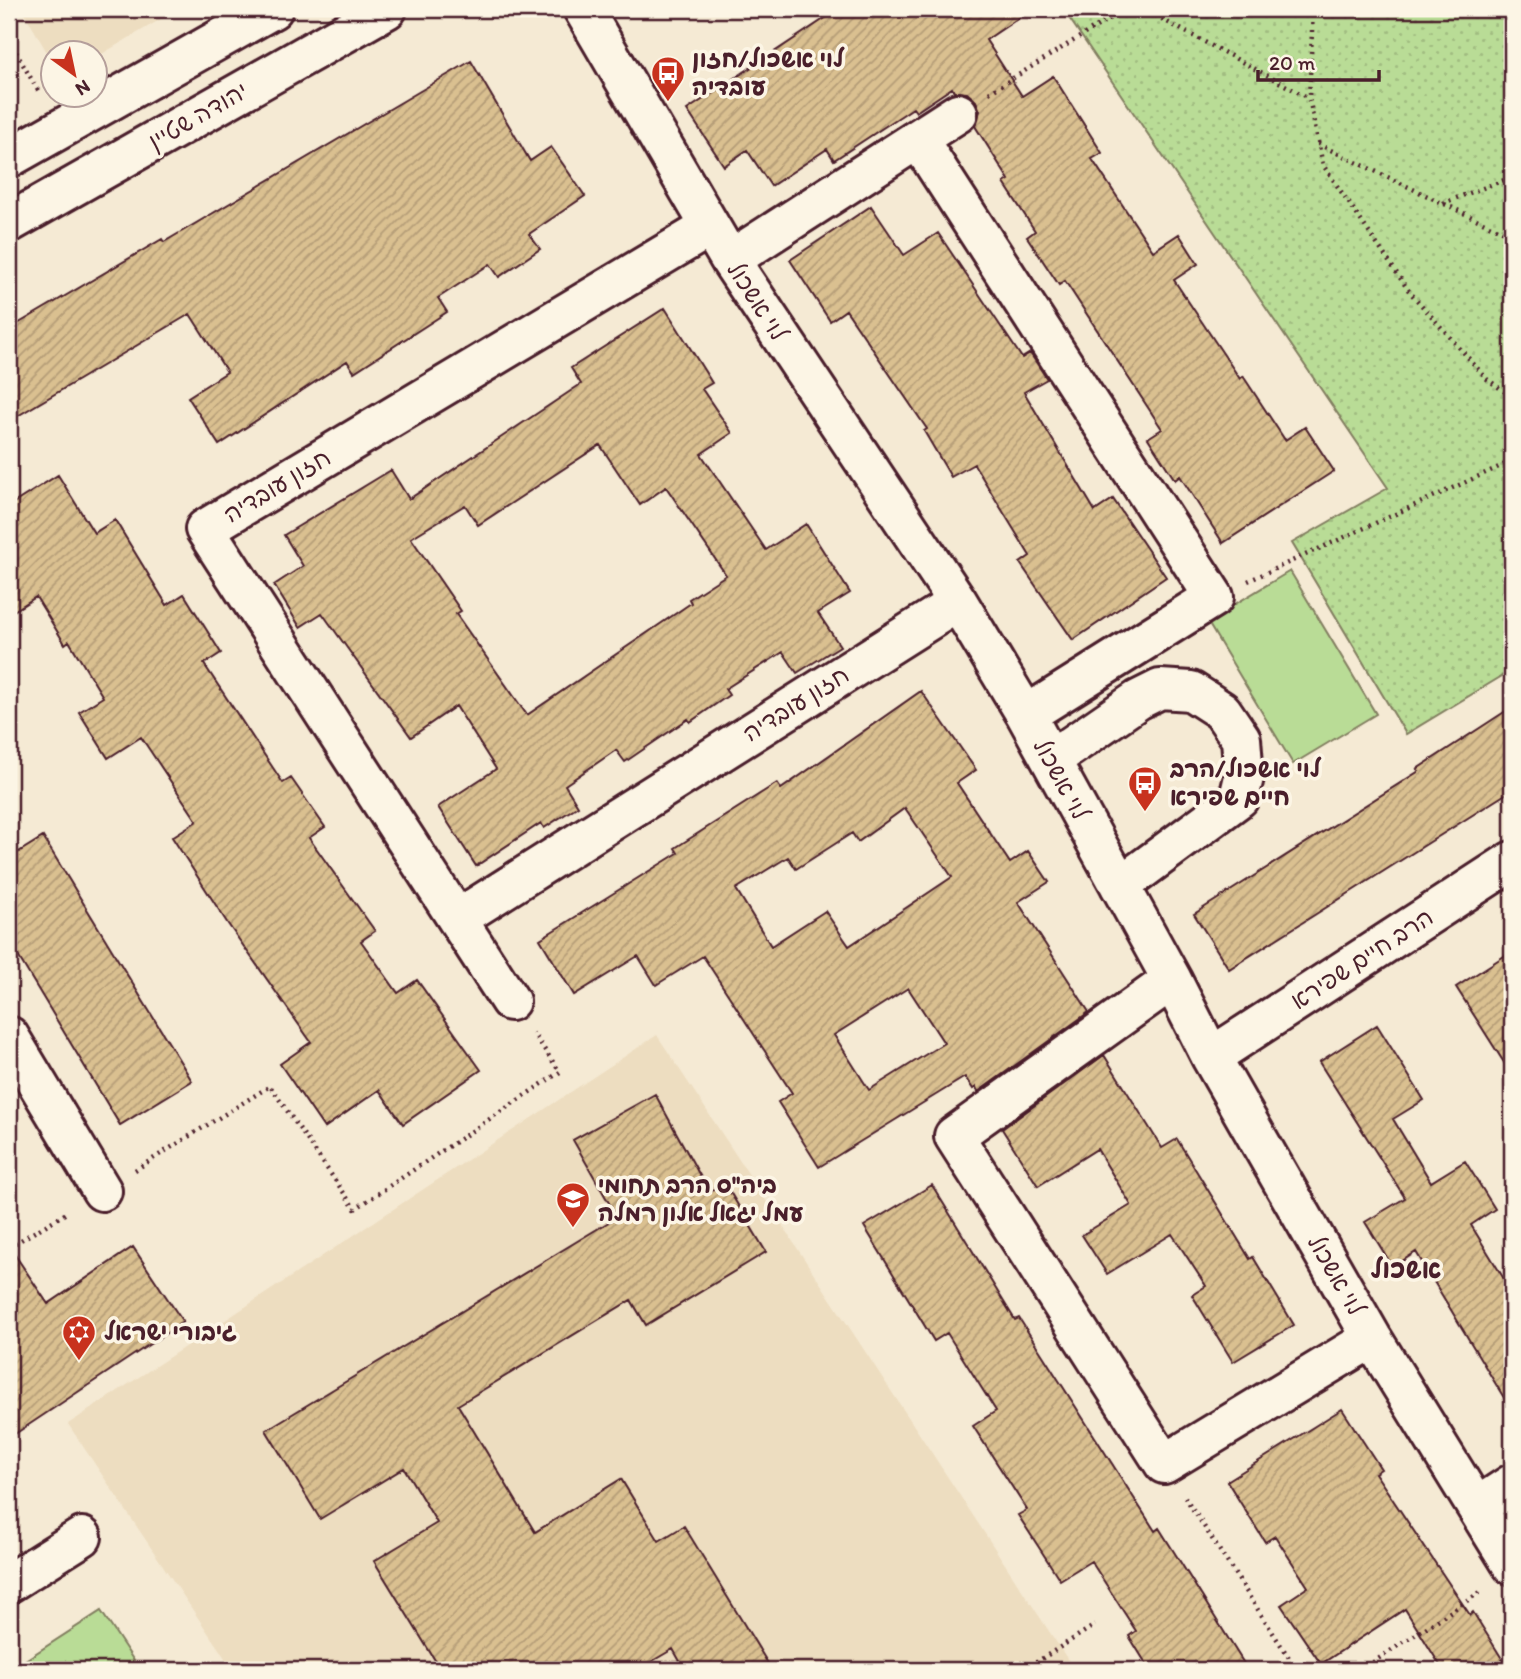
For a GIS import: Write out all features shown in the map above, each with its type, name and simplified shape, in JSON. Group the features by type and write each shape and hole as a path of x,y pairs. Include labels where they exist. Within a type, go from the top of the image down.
{"street":[{"path":"9,158 273,9"},
{"name":"יהודה שטיין","path":"9,223 387,9"},
{"name":"לוי אשכול","path":"583,9 730,260 958,602 1026,715 1172,979 1211,1056 1372,1338 1477,1507 1501,1576"},
{"path":"730,260 958,113"},
{"path":"918,139 1214,597 1026,715"},
{"name":"חזון עובדיה","path":"510,1001 205,529 710,227"},
{"name":"חזון עובדיה","path":"457,919 958,602"},
{"path":"1051,760 1138,700 1160,689 1191,691 1222,711 1241,739 1244,777 1239,798 1120,886"},
{"name":"הרב חיים שפירא","path":"1211,1056 1512,861"},
{"path":"1172,979 954,1136 1164,1464 1372,1338"},
{"path":"9,1036 102,1191"},
{"path":"1477,1507 1512,1484"},
{"path":"9,1583 82,1537"}],"path":[{"path":"958,113 1125,9"},
{"path":"1143,9 1309,98"},
{"path":"1313,9 1309,98 1323,164 1409,291 1487,379 1512,397"},
{"path":"9,40 61,129"},
{"path":"1318,144 1512,236"},
{"path":"1443,203 1512,177"},
{"path":"1214,597 1512,461"},
{"path":"9,1247 270,1086 355,1209 560,1072 510,1001"},
{"path":"1164,1464 1297,1670"},
{"path":"1361,1670 1501,1576"},
{"path":"1024,1670 1095,1625"}],"shaded area":[{"path":"22,9 178,9 108,50 108,38 39,38"},
{"name":"ביה\"ס הרב תחומי עמל יגאל אלון רמלה","path":"657,1035 1070,1663 1057,1670 233,1670 68,1424"}],"green space":[{"path":"1063,9 1512,9 1512,670 1406,734 1292,543 1388,488"},
{"path":"1290,571 1376,714 1293,764 1207,621"},
{"path":"101,1611 140,1670 10,1670"}],"building":[{"path":"839,9 1032,9 986,40 1022,96 1053,76 1102,153 1092,159 1153,251 1179,234 1198,264 1174,280 1240,379 1243,376 1285,440 1305,427 1334,471 1223,543 1180,476 1175,480 1148,438 1162,429 1065,281 1059,285 1027,237 1035,231 1004,183 1009,180 975,126 980,111 976,101 967,93 954,92 952,88 916,112 913,108 834,160 827,149 771,186 747,150 724,166 687,110"},
{"path":"471,61 530,161 551,147 585,196 529,234 540,249 499,277 490,264 438,298 447,312 354,372 347,361 219,445 188,397 227,372 190,314 9,421 9,329 162,239 164,242"},
{"path":"871,206 904,255 938,233 1022,358 1030,353 1047,379 1024,392 1095,511 1113,499 1166,577 1073,640 1020,563 1030,556 974,464 951,477 924,431 927,429 846,310 830,321 790,260"},
{"path":"665,308 712,383 702,389 732,433 701,454 766,550 806,524 850,593 818,613 840,646 797,673 783,652 725,689 729,695 625,762 616,750 565,785 578,806 544,828 541,823 476,866 438,807 496,769 456,706 411,737 322,613 300,627 274,585 303,566 284,535 391,470 409,499 581,384 571,368","holes":["600,445 640,505 666,487 726,575 689,599 691,603 527,715 456,614 461,611 411,538 465,505 478,525"]},
{"path":"58,475 94,533 115,520 167,605 184,594 221,653 204,664 283,783 291,778 325,827 309,838 375,931 361,941 398,993 417,980 481,1070 403,1124 379,1090 324,1128 280,1064 311,1042 228,924 172,837 197,821 141,737 108,758 79,712 103,697 69,641 65,644 36,597 9,614 9,506"},
{"path":"921,691 976,770 957,783 1010,863 1028,851 1049,882 1018,902 1089,1012 978,1092 965,1077 819,1167 778,1102 792,1093 703,956 656,985 638,956 574,995 540,939 678,853 675,848 777,783 781,789","holes":["905,808 952,877 849,946 825,911 771,946 736,889 788,857 796,869 852,833 858,842","908,988 944,1043 869,1090 834,1035"]},
{"path":"1512,707 1512,790 1229,969 1194,914 1419,771 1417,769"},
{"path":"43,837 192,1081 120,1125 9,941 9,858"},
{"path":"1512,951 1512,1075 1456,987"},
{"path":"1377,1025 1424,1100 1393,1119 1431,1182 1465,1161 1495,1209 1471,1225 1512,1292 1512,1411 1416,1252 1393,1267 1365,1222 1405,1198 1319,1062"},
{"path":"1104,1055 1162,1148 1177,1139 1250,1259 1253,1257 1294,1325 1233,1362 1192,1295 1206,1286 1172,1234 1107,1274 1082,1235 1131,1205 1097,1149 1038,1186 1002,1129"},
{"path":"655,1094 709,1192 724,1182 766,1252 646,1325 631,1300 458,1405 535,1532 621,1479 659,1541 684,1526 772,1670 685,1670 673,1649 637,1670 441,1670 374,1561 437,1523 404,1468 320,1519 266,1430 617,1217 573,1140"},
{"path":"932,1185 1015,1320 1019,1318 1155,1531 1159,1528 1248,1670 1150,1670 1129,1636 1136,1631 1091,1561 1060,1580 1018,1515 1027,1510 973,1426 996,1411 947,1333 934,1341 864,1226"},
{"name":"גיבורי ישראל","path":"9,1246 48,1304 133,1247 183,1322 9,1438"},
{"path":"1342,1409 1381,1469 1375,1473 1470,1615 1473,1612 1509,1670 1443,1670 1405,1609 1321,1664 1281,1605 1308,1587 1275,1536 1265,1542 1227,1481"}],"place":[{"name":"לוי אשכול/חזון עובדיה","path":"668,103"},
{"name":"לוי אשכול/הרב חיים שפירא","path":"1145,813"},
{"name":"ביה\"ס הרב תחומי עמל יגאל אלון רמלה","path":"573,1229"},
{"name":"גיבורי ישראל","path":"79,1362"}],"district":[{"name":"אשכול","path":"1406,1269"}]}
